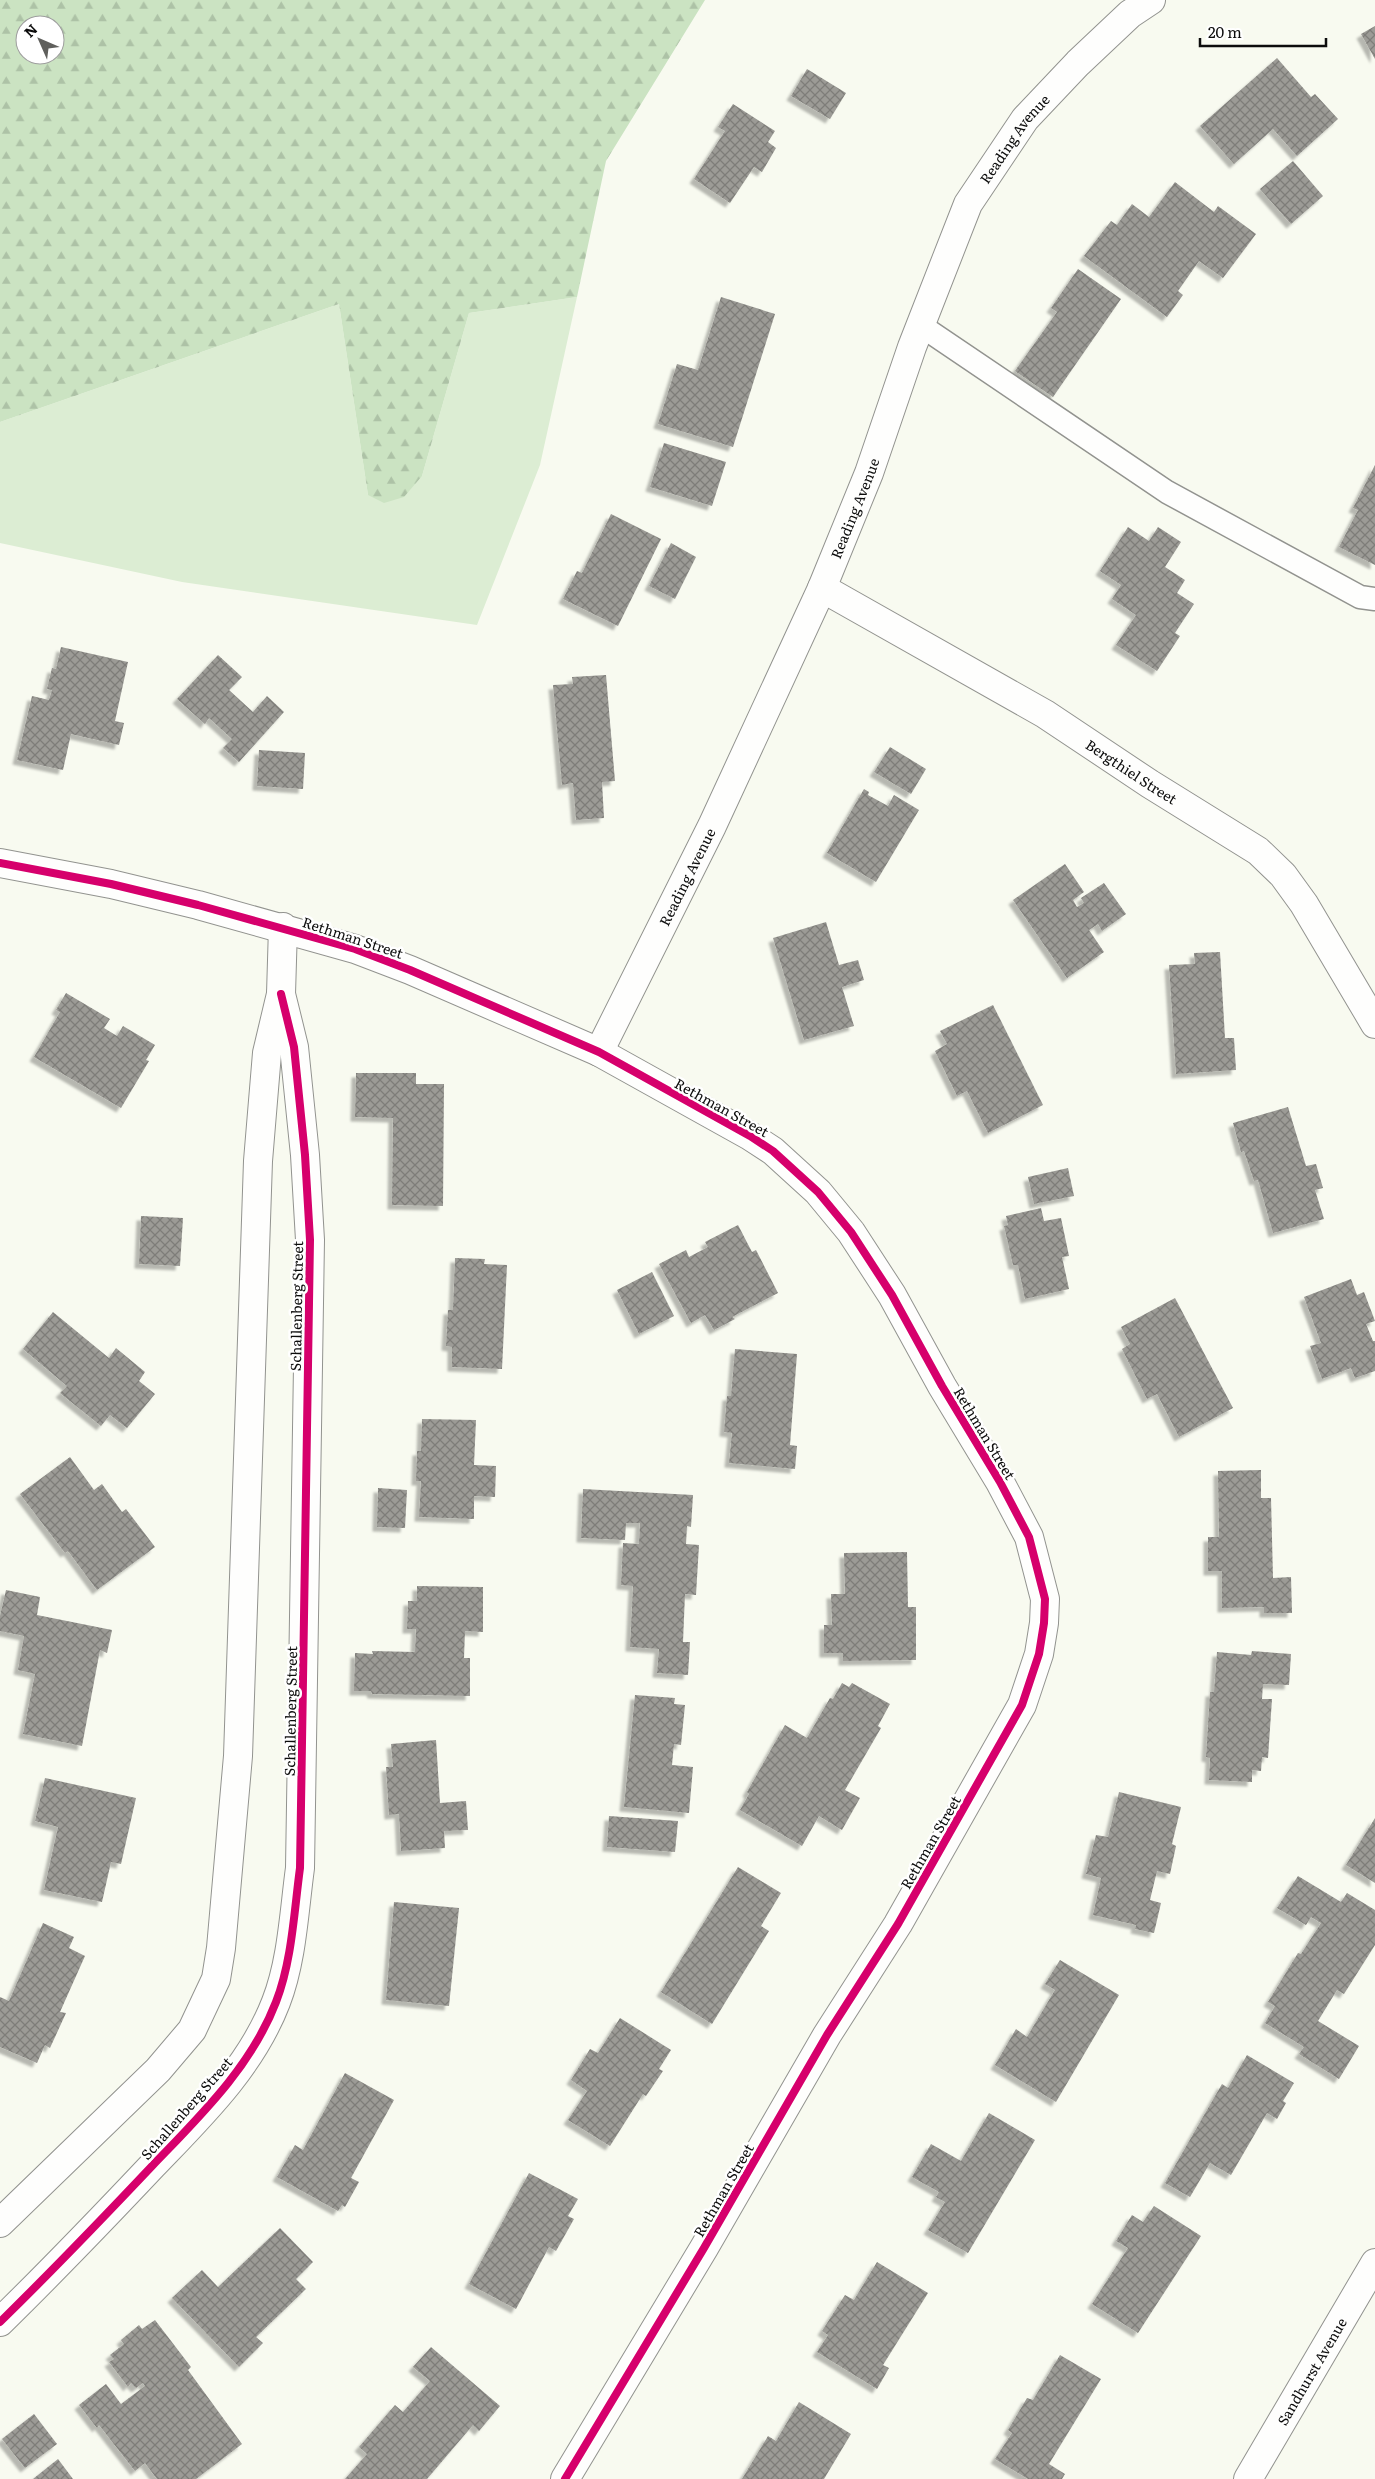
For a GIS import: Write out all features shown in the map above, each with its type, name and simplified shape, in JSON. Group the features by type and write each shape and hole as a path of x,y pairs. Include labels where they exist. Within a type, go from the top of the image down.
{"street":[{"name":"Reading Avenue","path":"599,1052 712,826 822,588 869,473 920,325 968,204 1025,119 1130,14 1151,0"},
{"name":"Bergthiel Street","path":"822,588 1045,714 1150,784 1258,850 1284,875 1304,904 1375,1024"},
{"name":"Rethman Street","path":"0,863 111,884 283,927 355,949 410,970 500,1008 556,1035 599,1052 773,1151 818,1192 851,1232 892,1295 1029,1537 1045,1599 1044,1623 1039,1654 1022,1705 898,1924 827,2035 704,2248 565,2479"},
{"name":"Schallenberg Street","path":"0,2223 158,2070 192,2030 216,1979 221,1948 238,1756 258,1161 267,1053 281,994 283,927"},
{"name":"Schallenberg Street","path":"0,2322 73,2250 210,2104 256,2045 276,2001 289,1951 300,1868 310,1240 305,1155 294,1047 281,994"},
{"name":"Sandhurst Avenue","path":"1248,2479 1375,2262"}],"lane":[{"path":"920,325 1166,492 1360,597 1375,599"}],"green space":[{"path":"0,0 705,0 606,161 577,297 469,313 422,476 404,497 384,503 368,495 339,304 0,422"},
{"path":"577,297 540,465 477,625 182,582 0,543 0,422 339,304 368,495 422,476 469,313"}],"building":[{"path":"1375,26 1375,59 1361,34"},
{"path":"1277,58 1311,97 1315,94 1338,119 1297,156 1273,129 1234,164 1200,126"},
{"path":"807,69 846,93 830,119 791,96"},
{"path":"733,104 775,131 768,142 776,148 762,172 754,167 730,203 694,179 725,131 718,127"},
{"path":"1293,161 1323,196 1291,224 1260,189"},
{"path":"1175,182 1214,212 1218,206 1256,234 1223,278 1199,261 1178,291 1183,295 1167,317 1084,256 1111,221 1117,225 1132,204 1149,217"},
{"path":"1078,269 1121,299 1053,397 1015,371 1057,312 1051,308"},
{"path":"721,297 775,314 733,447 658,424 677,364 698,370"},
{"path":"664,443 726,462 712,506 650,487"},
{"path":"1375,465 1375,565 1339,547 1358,510 1353,508"},
{"path":"611,514 661,539 618,626 563,599 577,571 582,573"},
{"path":"1128,527 1149,541 1158,527 1181,542 1165,567 1185,580 1177,593 1194,604 1175,633 1180,636 1157,671 1116,645 1136,615 1112,599 1121,585 1100,571"},
{"path":"671,543 696,557 675,599 649,586"},
{"path":"61,647 128,662 115,721 124,723 119,745 71,734 63,770 17,760 32,696 49,700 52,690 47,689 52,668 56,669"},
{"path":"218,655 242,677 229,690 253,712 267,696 284,712 239,762 223,748 232,739 209,718 205,724 177,699"},
{"path":"606,675 615,781 602,782 604,818 576,820 573,783 562,785 553,685 573,684 572,677"},
{"path":"890,747 926,769 911,794 874,772"},
{"path":"259,750 305,753 303,789 257,786"},
{"path":"864,789 869,792 868,795 888,806 894,795 919,810 876,882 827,853"},
{"path":"1065,864 1084,892 1073,900 1077,907 1084,903 1081,898 1104,883 1126,914 1102,931 1098,924 1089,930 1104,952 1067,978 1013,900"},
{"path":"826,922 839,965 858,960 864,980 842,987 854,1026 804,1040 773,938"},
{"path":"1220,952 1225,1038 1234,1038 1236,1070 1176,1074 1169,965 1195,964 1194,953"},
{"path":"66,993 110,1019 104,1028 117,1036 123,1026 155,1045 146,1060 149,1061 121,1108 34,1057 60,1012 56,1010"},
{"path":"993,1005 1043,1105 988,1133 967,1091 957,1096 935,1051 947,1044 940,1031"},
{"path":"356,1073 416,1073 416,1084 444,1084 443,1206 392,1205 393,1118 355,1117"},
{"path":"1288,1107 1306,1166 1316,1164 1323,1188 1315,1190 1324,1219 1273,1233 1258,1180 1254,1181 1244,1151 1241,1152 1233,1123"},
{"path":"1068,1168 1074,1196 1034,1204 1028,1177"},
{"path":"1041,1208 1044,1221 1061,1218 1069,1256 1062,1257 1069,1289 1025,1299 1018,1265 1013,1265 1004,1226 1008,1225 1006,1216"},
{"path":"141,1216 183,1218 180,1266 139,1264"},
{"path":"738,1225 752,1252 756,1250 778,1293 732,1317 735,1319 714,1330 705,1315 691,1323 659,1264 686,1250 689,1257 708,1247 705,1242"},
{"path":"455,1258 485,1259 484,1264 507,1265 502,1369 452,1367 452,1347 446,1346 448,1310 453,1310"},
{"path":"652,1272 674,1316 639,1334 617,1290"},
{"path":"1351,1279 1357,1295 1364,1292 1375,1321 1366,1324 1373,1341 1375,1341 1375,1371 1355,1378 1351,1368 1322,1379 1310,1346 1321,1343 1304,1297"},
{"path":"1175,1298 1233,1408 1179,1437 1157,1394 1147,1399 1122,1349 1130,1344 1121,1327"},
{"path":"53,1312 109,1358 116,1348 145,1372 139,1381 155,1394 127,1428 110,1415 101,1426 60,1393 67,1386 23,1349"},
{"path":"735,1349 797,1354 790,1445 797,1446 795,1469 729,1463 732,1433 724,1432 727,1396 731,1396"},
{"path":"422,1419 476,1420 474,1465 496,1466 495,1497 474,1496 474,1519 419,1517 421,1481 416,1481 417,1451 421,1451"},
{"path":"70,1457 94,1490 102,1484 122,1512 126,1509 155,1547 97,1590 68,1551 65,1553 20,1494"},
{"path":"1261,1470 1261,1498 1271,1498 1273,1578 1291,1577 1292,1613 1264,1613 1264,1607 1222,1608 1222,1571 1208,1571 1208,1537 1219,1537 1218,1471"},
{"path":"378,1488 407,1490 405,1528 377,1527"},
{"path":"583,1489 693,1495 691,1527 687,1526 686,1544 699,1545 696,1595 685,1594 683,1642 690,1642 688,1675 657,1673 659,1649 630,1647 633,1586 621,1585 623,1543 639,1544 640,1523 626,1523 625,1540 581,1538"},
{"path":"907,1552 908,1607 916,1607 916,1660 843,1661 843,1653 824,1653 824,1625 832,1625 831,1594 845,1594 844,1553"},
{"path":"417,1586 483,1587 483,1632 465,1631 464,1658 470,1658 470,1696 372,1694 371,1691 354,1691 355,1653 373,1654 372,1651 415,1652 416,1629 407,1629 408,1601 417,1601"},
{"path":"6,1590 40,1597 37,1615 112,1630 107,1653 100,1650 82,1746 23,1734 35,1674 18,1670 24,1636 0,1631 0,1616"},
{"path":"1252,1651 1291,1654 1289,1685 1263,1684 1262,1699 1272,1699 1268,1758 1262,1757 1261,1771 1252,1770 1252,1782 1209,1780 1210,1758 1206,1757 1210,1692 1214,1692 1217,1652 1251,1655"},
{"path":"842,1683 849,1687 852,1683 890,1704 878,1726 881,1728 845,1790 860,1798 842,1830 819,1816 802,1846 740,1810 749,1794 747,1792 785,1725 807,1738 830,1698 833,1699"},
{"path":"635,1695 675,1698 674,1704 685,1705 681,1745 674,1744 672,1765 693,1767 689,1813 624,1807"},
{"path":"436,1740 440,1803 466,1801 468,1830 444,1831 445,1848 401,1851 399,1814 389,1815 386,1767 393,1767 391,1744"},
{"path":"45,1778 136,1798 121,1864 111,1862 102,1902 44,1890 58,1827 35,1821"},
{"path":"1119,1792 1181,1807 1172,1844 1176,1846 1170,1874 1157,1871 1150,1900 1161,1903 1154,1933 1135,1929 1136,1925 1093,1915 1101,1878 1086,1874 1096,1835 1108,1837"},
{"path":"609,1816 678,1821 675,1852 607,1847"},
{"path":"1375,1818 1375,1883 1346,1865"},
{"path":"738,1867 781,1893 761,1926 769,1931 712,2024 661,1992"},
{"path":"1298,1876 1341,1902 1347,1893 1375,1910 1375,1945 1344,1994 1337,1990 1318,2021 1359,2046 1339,2079 1299,2054 1304,2047 1265,2023 1275,2006 1268,2002 1298,1953 1301,1954 1321,1923 1311,1917 1306,1925 1277,1908"},
{"path":"394,1902 459,1908 449,2006 386,2000"},
{"path":"43,1923 74,1937 69,1948 85,1956 60,2012 66,2013 50,2048 45,2045 37,2063 0,2047 0,1997 9,2001"},
{"path":"1060,1960 1119,1995 1056,2102 995,2065 1016,2029 1027,2037 1055,1990 1045,1984"},
{"path":"620,2018 671,2050 659,2069 663,2071 646,2096 643,2094 610,2146 568,2120 587,2091 571,2080 590,2049 598,2053"},
{"path":"1247,2055 1294,2083 1283,2101 1286,2103 1277,2119 1267,2113 1231,2175 1210,2163 1190,2197 1165,2183 1222,2084 1228,2088"},
{"path":"345,2073 394,2100 351,2178 359,2182 345,2207 342,2205 338,2211 277,2177 295,2145 303,2150"},
{"path":"989,2113 1035,2140 968,2253 928,2230 945,2202 936,2197 939,2192 912,2177 931,2144 961,2161"},
{"path":"529,2173 578,2199 568,2216 574,2219 556,2251 549,2247 516,2309 469,2284"},
{"path":"1154,2206 1201,2236 1138,2333 1092,2304 1128,2248 1116,2241 1132,2215 1143,2222"},
{"path":"280,2228 313,2262 296,2279 306,2289 256,2337 263,2343 239,2367 172,2298 202,2270 218,2287"},
{"path":"877,2262 928,2293 883,2365 889,2368 877,2389 817,2352 828,2335 822,2331 845,2295 854,2300"},
{"path":"155,2320 191,2367 188,2370 242,2444 196,2479 157,2479 145,2463 135,2471 99,2425 97,2428 79,2405 106,2384 121,2404 145,2386 143,2383 136,2388 131,2383 128,2387 109,2362 114,2359 110,2355 124,2344 121,2340 139,2325 142,2329"},
{"path":"431,2347 500,2406 479,2431 473,2425 427,2479 345,2479 367,2454 359,2447 395,2405 403,2412 430,2381 413,2367"},
{"path":"1060,2355 1101,2379 1049,2464 1065,2474 1062,2479 1028,2479 995,2459 1012,2433 1008,2430 1027,2398 1033,2400"},
{"path":"799,2402 851,2434 824,2479 742,2479 768,2436 776,2441"},
{"path":"34,2414 57,2444 25,2468 2,2439"},
{"path":"58,2459 73,2479 33,2479"}],"cycle path":[{"path":"0,863 111,884 198,905 355,949 410,970 599,1052 750,1136 773,1151 818,1192 851,1232 892,1295 942,1386 1000,1482 1029,1537 1045,1599 1044,1623 1039,1654 1022,1705 898,1924 827,2035 704,2248 565,2479"},
{"path":"0,2322 115,2205 223,2090 253,2048 265,2026 276,2002 286,1970 300,1868 310,1240 305,1155 294,1047 281,994"}]}
